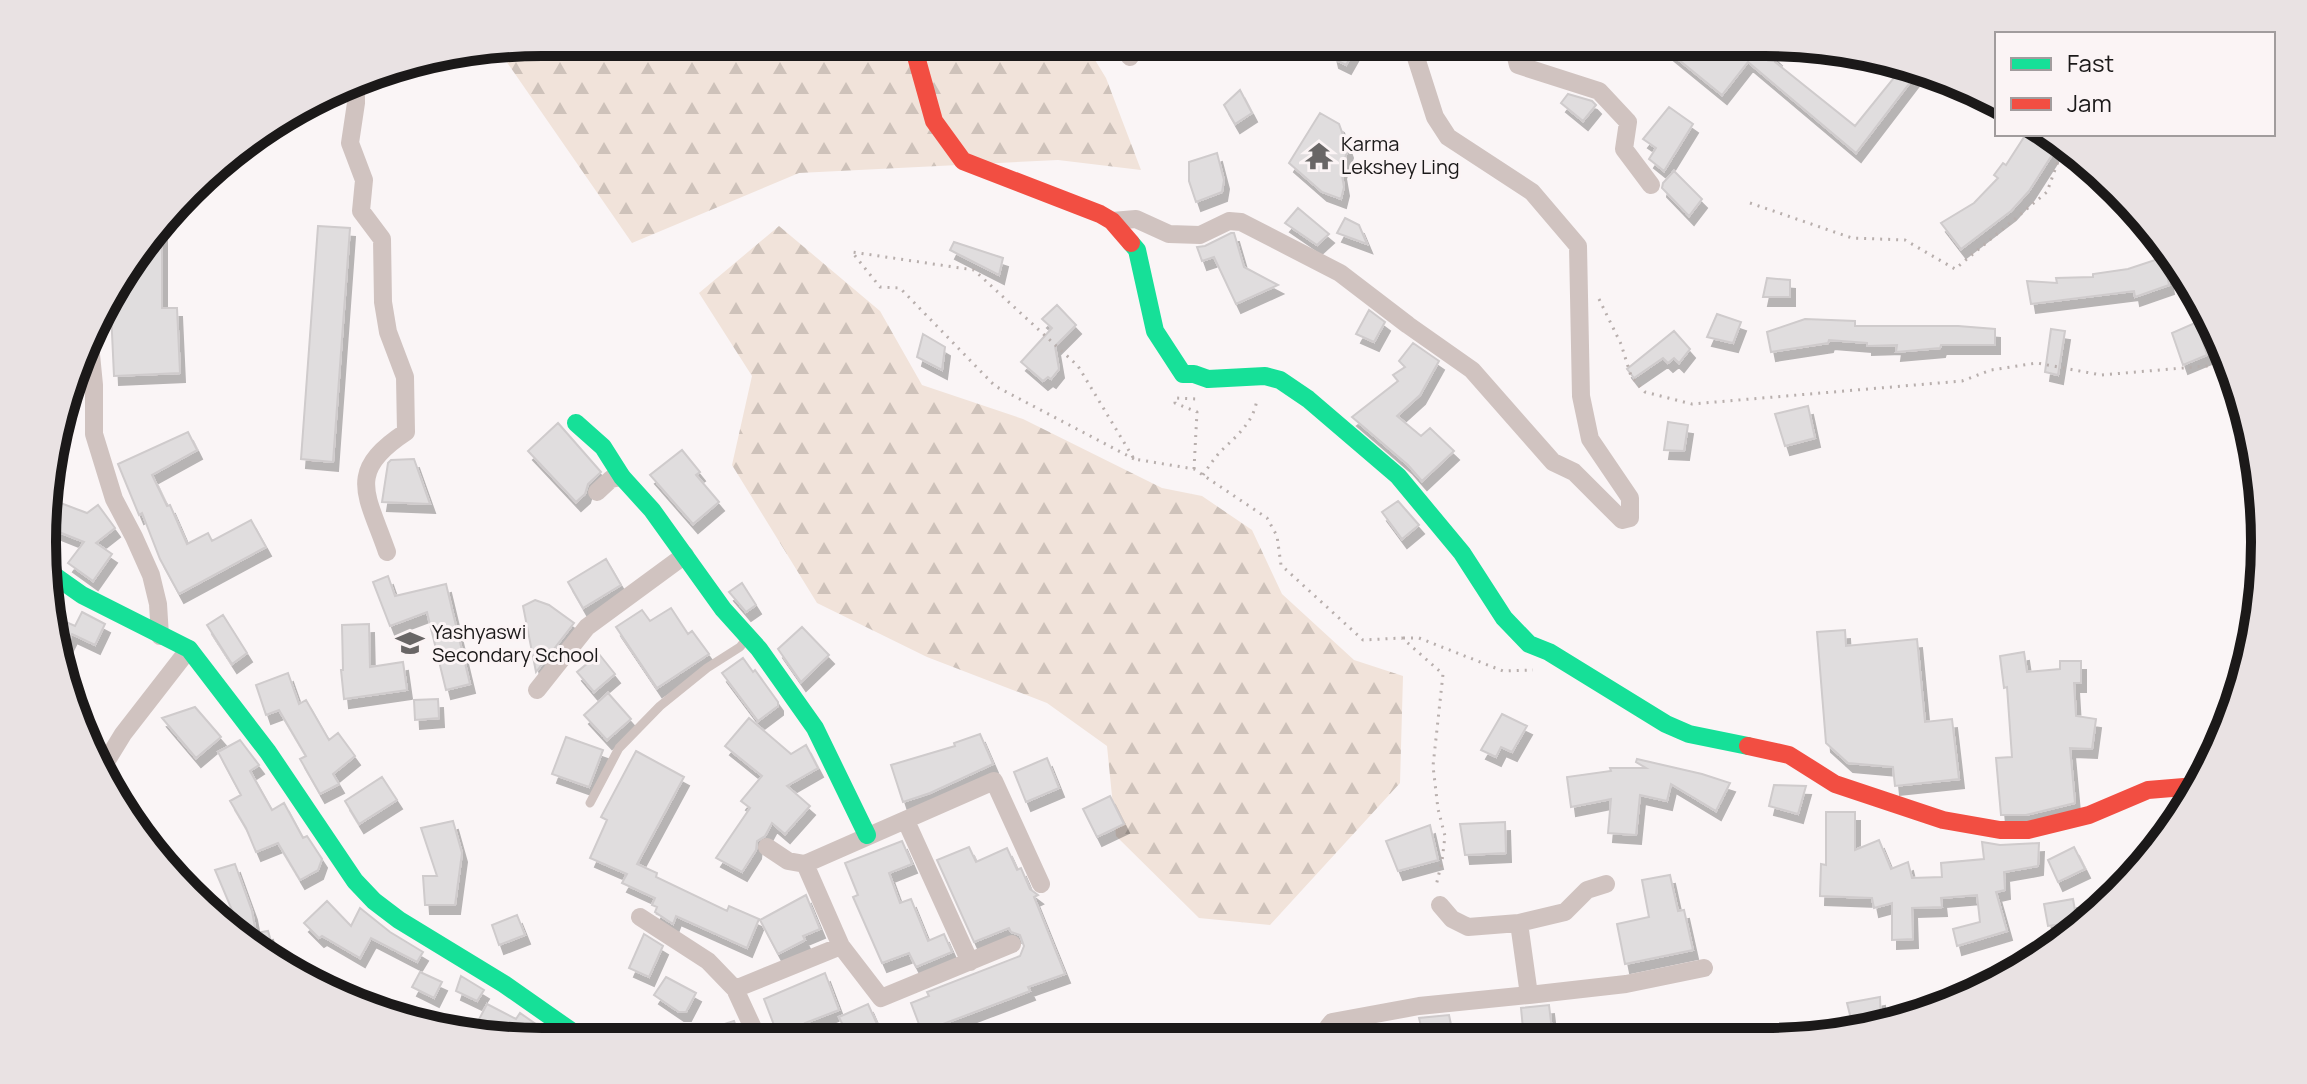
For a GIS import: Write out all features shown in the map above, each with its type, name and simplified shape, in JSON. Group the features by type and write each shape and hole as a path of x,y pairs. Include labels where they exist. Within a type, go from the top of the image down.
{"street":[{"path":"916,56 934,121 963,161 1112,221 1136,219 1169,234 1200,235 1229,221 1241,222 1340,273 1472,370 1553,462 1574,472 1622,520 1630,518 1630,498 1590,439 1581,396 1578,246 1532,192 1448,137 1435,117 1415,56"},
{"path":"1516,56 1518,65 1599,91 1628,122 1624,149 1651,185"},
{"path":"356,93 350,143 364,180 361,211 382,239 383,302 388,332 405,377 406,432 387,444 368,466 364,481 387,552"},
{"path":"1112,221 1137,250 1155,331 1183,374 1208,379 1259,375 1280,380 1308,399 1398,476 1462,553 1504,618 1529,644 1549,652 1666,724 1689,734 1789,755 1835,784 1943,820 2000,830 2028,830 2055,825 2109,808 2148,790 2185,787"},
{"path":"92,360 94,434 114,499 151,575 158,604 160,636"},
{"path":"576,423 603,447 622,477 652,510 723,609 759,649 815,728 867,835"},
{"path":"597,492 611,479 622,477"},
{"path":"537,690 587,627 685,555"},
{"path":"57,578 82,595 189,649 268,752 355,881 374,901 567,1028"},
{"path":"107,760 123,734 189,649"},
{"path":"767,847 788,861 805,864 994,781 1041,884"},
{"path":"906,821 970,962"},
{"path":"805,864 841,946 881,998 1012,944"},
{"path":"1440,905 1452,919 1468,927 1519,923 1565,912 1587,890 1606,884"},
{"path":"640,917 708,961 735,989 753,1028"},
{"path":"1519,923 1529,995"},
{"path":"735,989 841,946"},
{"path":"1328,1028 1332,1022 1419,1006 1626,984 1704,968"}],"lane":[{"path":"590,803 619,748 660,706 744,642 759,649"}],"path":[{"path":"1750,203 1852,238 1905,240 1955,269 2047,192 2060,155"},
{"path":"1134,459 1078,366 974,270 852,252 880,287 900,288 995,386 1134,459 1194,469 1267,518 1277,536 1281,565 1363,640 1419,638 1503,671 1541,669"},
{"path":"1580,273 1605,308 1631,376 1645,392 1692,404 1962,381 1991,370 2037,363 2101,375 2218,366"},
{"path":"1203,475 1222,450 1237,438 1256,409 1259,375"},
{"path":"1194,469 1197,412 1175,403 1175,398 1202,400 1208,379"},
{"path":"1402,638 1443,674 1433,766 1445,836 1435,890 1440,905"}],"green space":[{"path":"1093,56 1106,78 1141,170 1058,160 799,173 632,243 504,58"},
{"path":"779,226 880,311 922,385 1023,419 1162,488 1202,496 1252,530 1282,594 1354,660 1403,676 1400,783 1270,925 1199,918 1116,836 1107,746 1047,703 927,657 817,603 732,465 752,376 699,293"}],"building":[{"path":"1333,56 1351,56 1346,65"},
{"path":"1674,56 1776,56 1775,62 1855,126 1896,75 1912,79 1856,153 1748,62 1722,95"},
{"path":"1240,90 1252,113 1235,124 1224,105"},
{"path":"1568,94 1596,105 1583,121 1561,103"},
{"path":"1669,107 1693,124 1664,171 1649,159 1656,148 1643,139"},
{"name":"Karma Lekshey Ling","path":"1320,113 1339,124 1348,149 1341,170 1344,187 1341,199 1322,192 1289,163"},
{"path":"2025,136 2032,136 2054,151 2029,191 2011,211 1961,249 1941,223 1974,203 1998,178 1994,175 2003,163 2006,165"},
{"path":"1217,153 1224,180 1222,192 1196,202 1189,181 1189,162"},
{"path":"1674,171 1702,199 1689,216 1662,188"},
{"path":"1298,208 1329,234 1317,245 1285,223"},
{"path":"1345,218 1359,225 1367,244 1337,233"},
{"path":"318,226 350,228 333,462 301,459"},
{"path":"1234,233 1244,267 1278,285 1236,304 1214,257 1202,261 1197,247"},
{"path":"162,239 162,308 177,308 180,373 114,376 111,317"},
{"path":"954,242 1003,258 999,275 950,250"},
{"path":"2160,258 2166,267 2169,285 2135,297 2134,291 2031,304 2027,281 2057,283 2056,278 2093,277 2093,274 2128,269"},
{"path":"1767,278 1790,280 1790,297 1763,297"},
{"path":"1057,305 1076,325 1055,346 1059,369 1051,379 1048,377 1043,381 1021,362 1052,328 1042,319"},
{"path":"1369,310 1385,322 1374,342 1356,334"},
{"path":"1717,314 1741,322 1733,343 1707,337"},
{"path":"1805,319 1855,321 1855,326 1995,329 1995,345 1941,345 1940,348 1896,352 1897,345 1867,346 1867,343 1829,340 1828,343 1771,352 1767,332"},
{"path":"2197,322 2207,355 2183,365 2172,333"},
{"path":"2051,329 2065,331 2058,375 2045,372"},
{"path":"1674,331 1690,349 1679,363 1674,358 1668,363 1663,358 1634,378 1627,369"},
{"path":"923,334 945,347 942,370 917,357"},
{"path":"1413,343 1439,361 1420,395 1397,416 1421,436 1430,428 1454,451 1422,481 1352,417 1398,381 1393,375 1405,367 1399,361"},
{"path":"1808,406 1815,438 1785,446 1775,414"},
{"path":"1668,422 1688,425 1684,451 1664,450"},
{"path":"558,423 601,472 576,502 528,451"},
{"path":"188,432 197,450 152,475 167,506 170,505 187,544 208,533 212,541 251,520 266,547 179,594 160,559 142,513 139,515 118,464"},
{"path":"682,450 700,472 696,475 719,502 693,524 650,475"},
{"path":"414,459 430,504 382,502 388,463 391,460"},
{"path":"1398,501 1419,525 1402,539 1382,512"},
{"path":"58,502 87,513 98,505 115,528 96,543 112,554 93,581 68,563 84,542 56,531"},
{"path":"606,559 621,585 583,608 568,582"},
{"path":"388,576 395,596 446,584 470,684 446,690 427,612 390,626 373,582"},
{"path":"742,583 756,605 746,612 729,592"},
{"path":"535,600 549,605 574,623 536,672 523,606"},
{"path":"671,608 688,634 692,631 709,654 657,688 616,627 642,610 650,621"},
{"path":"82,612 105,624 95,645 72,634 67,644 62,620 75,626"},
{"path":"223,615 247,653 232,664 207,625"},
{"path":"369,624 370,667 403,662 407,690 344,699 342,625"},
{"path":"802,627 829,655 801,682 778,649"},
{"path":"1845,630 1846,646 1917,639 1925,722 1952,719 1959,779 1895,786 1893,767 1848,763 1826,743 1817,632"},
{"path":"2024,652 2027,672 2060,669 2060,661 2081,661 2081,683 2074,683 2076,716 2096,719 2092,749 2070,748 2075,803 2026,815 2001,815 1996,758 2012,757 2007,687 2004,688 2000,656"},
{"path":"599,654 615,674 594,692 577,672"},
{"path":"743,658 778,702 778,706 758,721 722,673"},
{"path":"288,673 299,704 306,700 329,740 338,733 355,756 333,774 339,784 320,794 300,759 306,756 279,710 266,715 256,685"},
{"path":"608,693 631,719 607,740 584,715"},
{"path":"438,699 439,718 415,720 414,700"},
{"path":"195,707 221,737 196,758 162,718"},
{"path":"1502,714 1527,726 1512,752 1501,747 1496,757 1481,750"},
{"path":"749,718 791,754 806,745 818,768 787,786 810,806 785,834 772,823 765,836 757,841 756,850 742,872 716,858 750,808 741,801 762,776 725,746"},
{"path":"980,734 993,764 903,802 891,765 955,746 954,743"},
{"path":"566,737 603,750 589,787 552,774"},
{"path":"240,740 259,765 250,771 272,810 284,803 303,838 307,836 322,859 318,870 300,880 278,843 256,852 230,801 241,795 218,752"},
{"path":"636,751 684,777 637,864 657,873 656,877 727,911 729,906 759,919 747,948 676,916 673,924 655,912 657,907 652,905 655,898 622,883 627,874 590,858 607,820 601,817"},
{"path":"1047,758 1059,788 1026,802 1014,772"},
{"path":"1637,759 1730,783 1716,811 1671,784 1667,801 1640,795 1636,835 1608,833 1611,799 1571,807 1567,777 1611,771 1610,768 1646,768 1636,762"},
{"path":"382,777 397,800 359,824 345,801"},
{"path":"1774,785 1806,786 1798,814 1769,806"},
{"path":"1110,796 1124,824 1097,837 1083,809"},
{"path":"1826,812 1855,812 1855,850 1879,840 1891,869 1908,862 1912,878 1942,877 1941,863 1984,859 1982,842 2000,845 2039,843 2038,866 2004,872 2005,890 1996,892 2007,931 1957,946 1953,929 1980,922 1977,895 1941,898 1942,907 1912,908 1913,939 1892,940 1892,903 1874,908 1872,898 1820,896 1821,864 1826,865"},
{"path":"453,821 462,853 455,905 425,905 423,876 437,876 421,828"},
{"path":"1505,822 1506,853 1465,855 1460,824"},
{"path":"1430,825 1438,860 1398,871 1386,841"},
{"path":"902,841 912,864 889,873 900,903 911,899 928,941 944,934 952,952 916,967 909,953 882,963 853,897 858,895 845,863"},
{"path":"969,847 976,862 1007,848 1017,870 1021,868 1030,889 1038,895 1034,897 1065,974 1028,987 1030,991 933,1028 920,1028 911,1003 929,996 927,992 1020,956 1024,946 1020,935 1009,928 974,942 937,860"},
{"path":"2074,847 2085,869 2058,882 2048,860"},
{"path":"235,864 252,911 256,933 268,931 273,946 228,913 232,910 215,870"},
{"path":"1670,875 1678,911 1684,910 1693,950 1625,964 1617,924 1649,917 1642,880"},
{"path":"806,895 820,929 803,936 805,940 778,954 760,920"},
{"path":"2073,899 2076,915 2066,923 2048,926 2044,904"},
{"path":"327,901 351,926 360,908 390,932 423,952 417,962 371,938 360,958 322,936 319,938 304,923"},
{"path":"517,915 525,935 499,945 492,925"},
{"path":"644,934 663,946 649,977 629,968"},
{"path":"420,972 442,982 434,998 412,987"},
{"path":"825,973 839,1010 805,1023 807,1028 775,1028 764,999"},
{"path":"461,976 484,990 477,1001 456,991"},
{"path":"666,977 696,993 686,1012 679,1012 654,995"},
{"path":"1880,997 1881,1014 1851,1020 1847,1003"},
{"path":"487,1004 516,1019 520,1013 540,1027 510,1027 477,1024"},
{"path":"868,1004 879,1028 844,1028 839,1017"},
{"path":"1549,1005 1552,1028 1523,1028 1521,1008"},
{"path":"1449,1015 1452,1028 1421,1028 1419,1018"},
{"path":"734,1021 737,1028 712,1028"}],"traffic: fast":[{"path":"1131,243 1137,250 1155,331 1183,374 1208,379 1265,376 1280,380 1308,399 1398,476 1462,553 1504,618 1529,644 1549,652 1666,724 1689,734 1748,746"},
{"path":"576,423 603,447 622,477 652,510 723,609 759,649 815,728 867,835"},
{"path":"57,578 82,595 189,649 268,752 355,881 374,901 567,1028"}],"traffic: jam":[{"path":"916,56 934,121 963,161 1100,214 1112,221 1131,243"},
{"path":"1748,746 1789,755 1835,784 1943,820 2000,830 2028,830 2089,815 2148,790 2185,787"}],"place":[{"name":"Karma Lekshey Ling","path":"1319,156"},
{"name":"Yashyaswi Secondary School","path":"410,643"}]}
